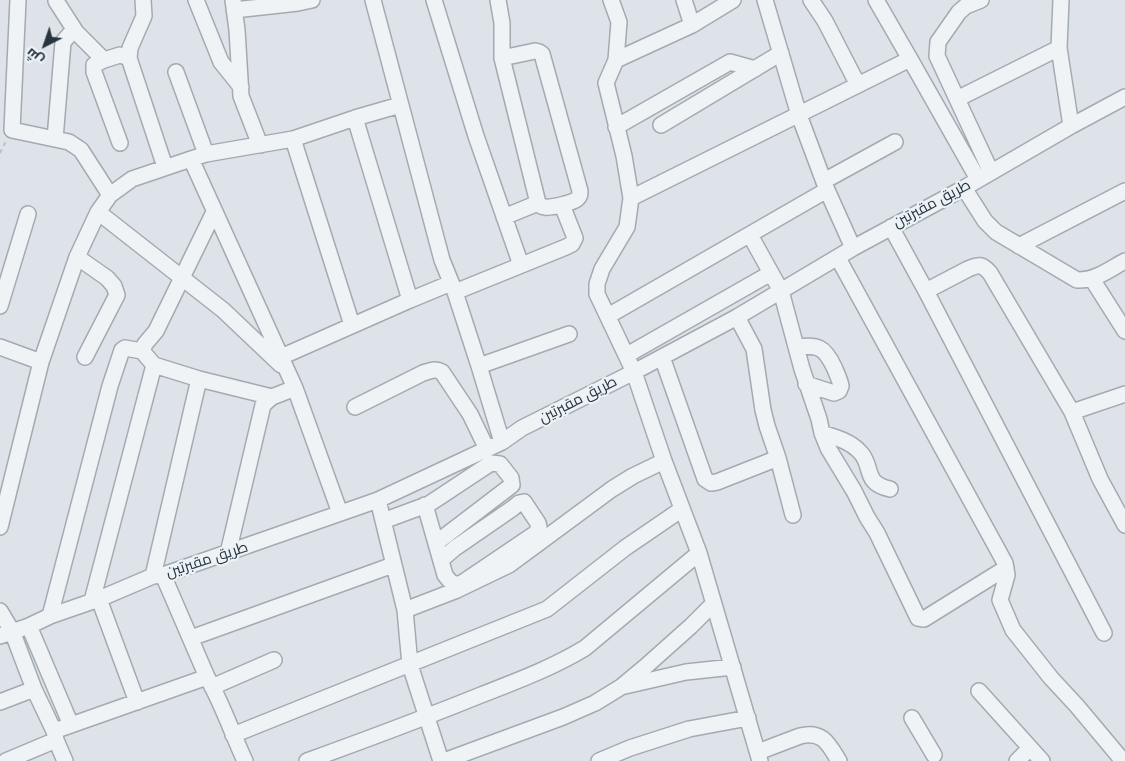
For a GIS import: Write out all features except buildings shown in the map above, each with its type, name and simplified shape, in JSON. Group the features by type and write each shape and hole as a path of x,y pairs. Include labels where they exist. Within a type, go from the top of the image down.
{"street":[{"path":"18,0 12,130 69,142 81,150 110,195"},
{"path":"143,0 144,16 130,48 129,58 165,167"},
{"path":"196,0 222,62 241,87"},
{"path":"260,145 241,96 237,30 233,5 298,3 312,0"},
{"path":"372,0 442,260 479,366 502,442"},
{"path":"434,0 476,136 521,265"},
{"path":"498,0 502,23 502,58 538,203 542,207 547,208 562,205 576,199 580,191 542,54 535,51 502,58"},
{"path":"611,0 619,22 616,60 606,83 632,198 627,228 602,269 597,284 597,294 634,372 664,461 699,553 759,756 807,734 826,740 839,761"},
{"path":"684,0 692,25"},
{"path":"616,60 692,25 732,0"},
{"path":"765,0 799,114 826,186 853,248"},
{"path":"811,0 858,85"},
{"path":"876,0 910,59 985,176"},
{"path":"981,0 966,3 938,42 937,56 957,100 985,176"},
{"path":"1061,0 1059,48 1071,126"},
{"path":"56,1 76,32 104,60"},
{"path":"55,139 63,42 70,34 76,32"},
{"path":"957,100 1059,48"},
{"path":"662,125 782,53"},
{"path":"120,143 94,72 94,65 120,55 129,58"},
{"path":"632,198 910,59"},
{"path":"616,127 730,62 755,69"},
{"path":"176,72 206,154"},
{"name":"طريق مقبرتين","path":"6,634 158,576 378,500 502,442 522,428 634,372 737,317 853,248 1125,97"},
{"path":"0,527 41,362 77,257 98,212 110,195 132,179 206,154 293,139 400,105"},
{"path":"355,118 410,300"},
{"path":"293,139 352,325"},
{"path":"608,316 750,235 895,142"},
{"path":"191,159 295,388 340,513"},
{"path":"964,188 990,227 1005,238 1077,280 1092,279 1125,261"},
{"path":"1019,246 1125,191"},
{"path":"504,217 538,203"},
{"path":"284,363 352,325 410,300 453,288 566,248 572,244 575,238 562,205"},
{"path":"98,212 223,310 284,363"},
{"path":"142,351 145,344 156,331 214,212"},
{"path":"0,306 28,214"},
{"path":"891,227 1104,633"},
{"path":"750,235 781,291 806,384 828,448 877,533 918,618 924,619 1006,568"},
{"path":"77,257 107,278 114,286 117,295 85,357"},
{"path":"838,258 1005,563 1007,575 1000,600 1013,630 1051,678 1077,706 1117,759"},
{"path":"926,291 968,269 980,265 985,267 1072,412 1100,479 1125,525"},
{"path":"627,355 772,273"},
{"path":"1092,279 1125,331"},
{"path":"737,317 754,349 763,410 793,515"},
{"path":"479,366 569,334"},
{"path":"796,347 815,346 825,352 830,358 841,386 839,391 834,392 806,384"},
{"path":"0,347 41,362"},
{"path":"50,616 110,386 122,350 128,348 142,351 154,365 199,379 272,397"},
{"path":"662,357 704,479 711,483 717,482 778,458"},
{"path":"137,702 96,600 154,365"},
{"path":"354,407 423,373 433,369 439,370 464,403 487,449"},
{"path":"199,379 158,576 191,638 245,761"},
{"path":"228,553 263,405 272,397 295,388"},
{"path":"1072,412 1098,402 1123,400"},
{"path":"822,433 840,439 860,452 864,457 872,479 878,485 890,489"},
{"path":"404,610 457,590 509,566 612,489 664,461"},
{"path":"383,521 425,505 491,464 500,464 512,481 512,485 436,543"},
{"path":"378,500 404,610 410,664 442,761 581,710 595,703 621,687 668,647 713,604"},
{"path":"425,505 445,575 448,580 457,585 462,584 536,533 539,527 538,523 524,502 519,503 441,560"},
{"path":"233,735 547,609 625,548 682,509"},
{"path":"307,761 427,717 565,660 585,648 699,553"},
{"path":"191,638 393,565"},
{"path":"0,611 6,634 34,689 65,761"},
{"path":"29,626 71,725"},
{"path":"6,761 71,725 137,702 210,682 274,660"},
{"path":"621,687 686,672 733,667"},
{"path":"0,702 34,689"},
{"path":"980,691 1042,761"},
{"path":"599,761 630,748 689,729 748,718"},
{"path":"912,718 935,754"},
{"path":"1017,761 1030,748"}]}
